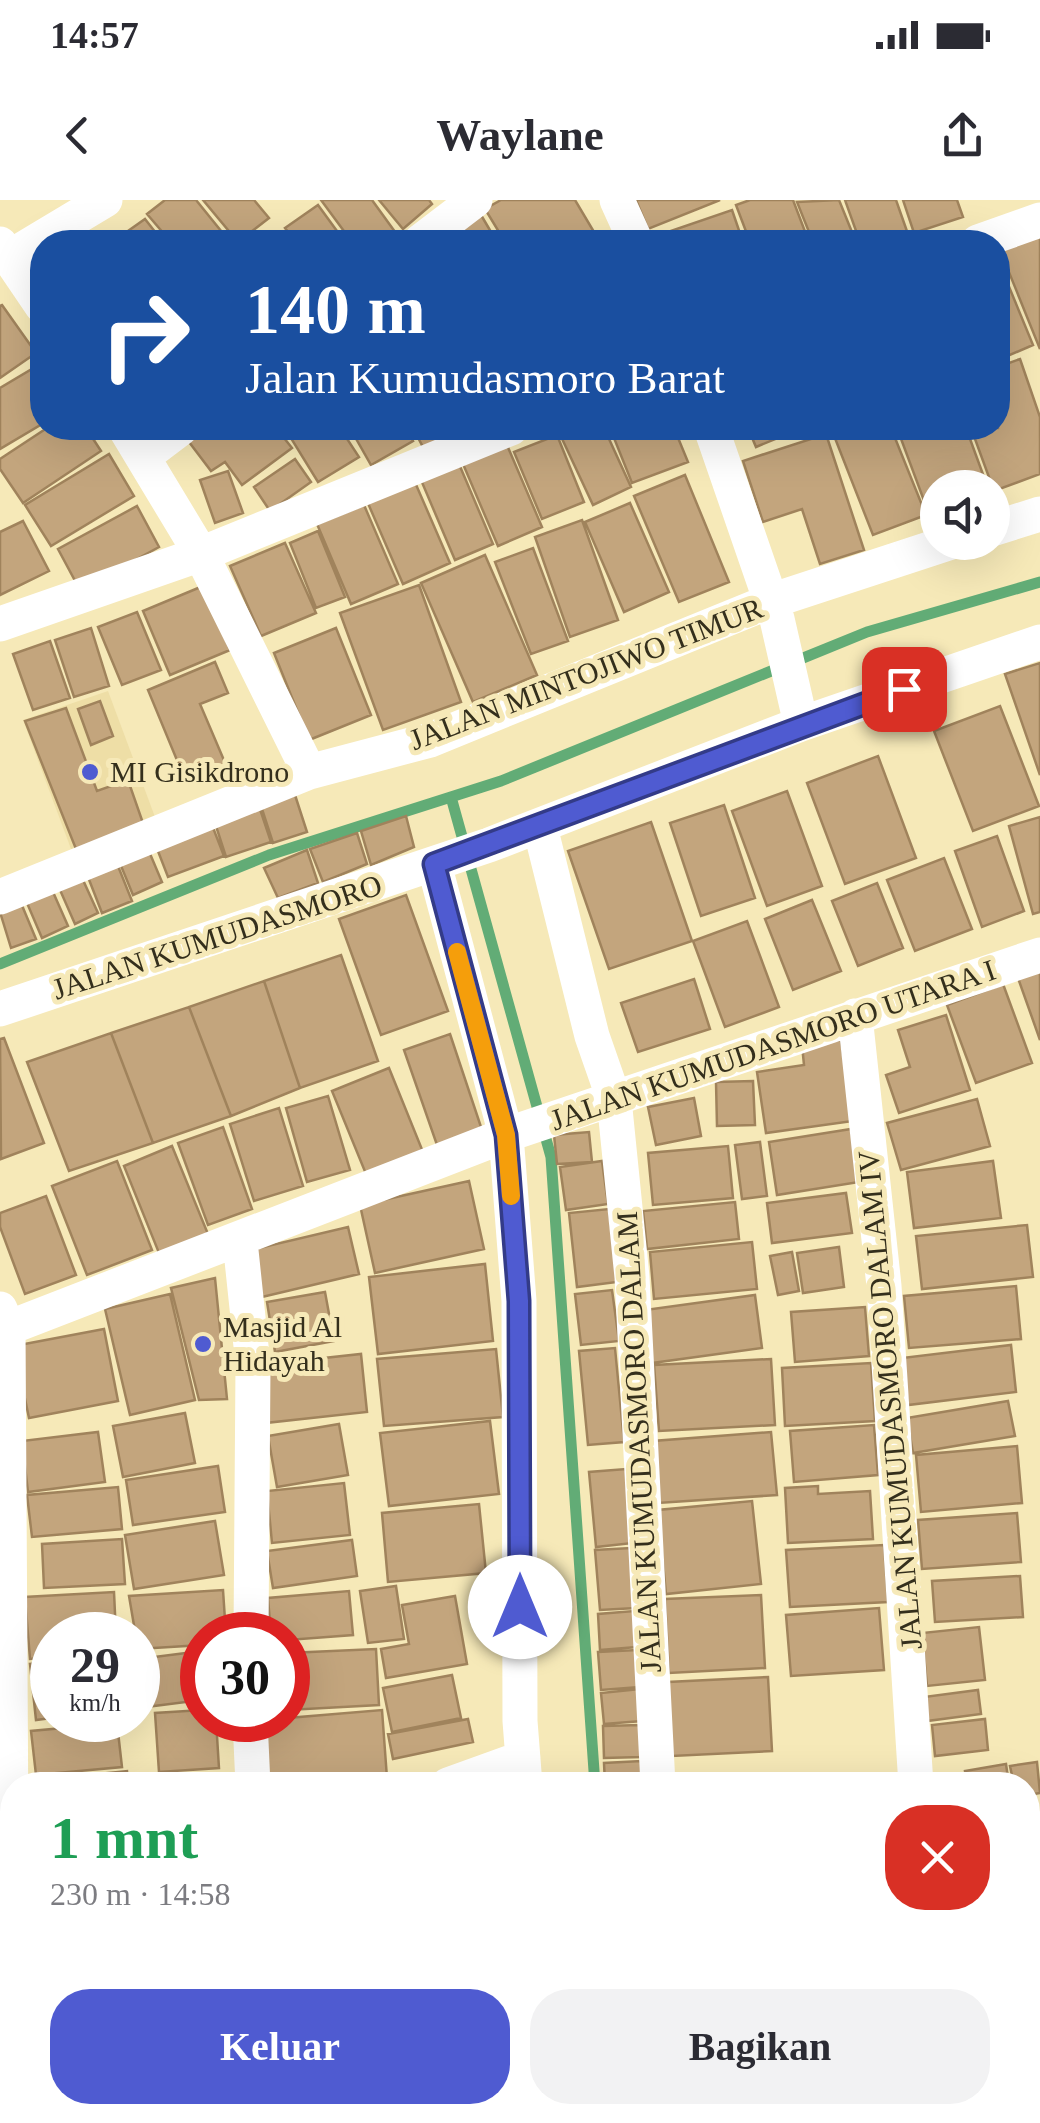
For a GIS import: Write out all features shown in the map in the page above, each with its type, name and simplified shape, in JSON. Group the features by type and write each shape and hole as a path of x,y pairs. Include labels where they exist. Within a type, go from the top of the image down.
{"street":[{"path":"46,230 105,200"},
{"path":"436,230 475,200"},
{"path":"617,200 631,230"},
{"path":"1010,231 1040,220"},
{"path":"30,238 5,251 30,288"},
{"path":"0,624 201,554 481,440"},
{"path":"716,440 774,610 797,712"},
{"path":"134,442 201,554 310,772"},
{"path":"1010,523 1040,514"},
{"name":"JALAN MINTOJIWO TIMUR","path":"0,898 310,772 430,740 920,554"},
{"name":"JALAN KUMUDASMORO","path":"0,1010 540,827 797,712 1040,642"},
{"name":"JALAN KUMUDASMORO DALAM","path":"540,827 592,1036 632,1277 657,1772"},
{"path":"441,862 516,1132 524,1772"},
{"name":"JALAN KUMUDASMORO UTARA I","path":"4,1318 240,1240 516,1132 1040,955"},
{"name":"JALAN KUMUDASMORO DALAM IV","path":"855,1016 884,1286 915,1772"},
{"path":"240,1240 252,1365 252,1612"},
{"path":"4,1318 9,1772"},
{"path":"251,1742 252,1772"}],"shaded area":[{"name":"MI Gisikdrono","path":"108,691 158,825 74,857 23,720"}],"building":[{"path":"165,200 196,200 220,230 161,230 147,214"},
{"path":"203,200 254,200 269,218 254,230 228,230"},
{"path":"321,200 372,200 394,230 343,230"},
{"path":"379,200 429,200 432,204 403,229"},
{"path":"501,200 575,200 593,230 498,230 485,209"},
{"path":"636,200 720,200 648,229"},
{"path":"750,200 793,200 804,230 745,230 736,205"},
{"path":"839,200 851,230 808,230 797,202"},
{"path":"845,200 896,200 907,230 856,230"},
{"path":"903,200 957,200 963,217 913,230"},
{"path":"318,205 336,230 287,230"},
{"path":"732,210 739,230 674,230"},
{"path":"481,215 490,230 462,230"},
{"path":"145,219 154,230 129,230"},
{"path":"1040,229 1040,349 1010,275 1010,240"},
{"path":"1010,289 1033,345 1010,355"},
{"path":"0,306 30,345 30,357 0,378"},
{"path":"1020,359 1040,417 1040,474 1010,485 1010,470 986,470 975,440 1010,440 1010,363"},
{"path":"30,370 30,431 0,449 0,388"},
{"path":"30,439 94,440 101,451 23,503 0,469 0,459"},
{"path":"188,440 286,440 292,448 242,485 225,462 211,471"},
{"path":"292,440 348,440 359,457 318,482"},
{"path":"357,440 413,441 371,465"},
{"path":"419,440 441,440 424,449"},
{"path":"544,440 559,440 584,502 542,519 514,452"},
{"path":"563,440 609,440 631,487 593,505"},
{"path":"615,440 679,440 688,462 632,483"},
{"path":"753,440 773,440 756,447"},
{"path":"808,440 828,440 864,550 820,564 802,509 763,522 743,461"},
{"path":"836,440 896,440 920,500 920,517 873,535"},
{"path":"901,440 970,440 981,470 920,470 920,490"},
{"path":"507,445 542,527 498,546 463,464"},
{"path":"109,454 134,496 51,546 25,505"},
{"path":"295,459 311,482 270,511 254,487"},
{"path":"459,464 493,544 455,560 421,480"},
{"path":"228,471 243,513 215,523 200,480"},
{"path":"685,475 729,582 679,602 634,496"},
{"path":"414,480 450,563 403,584 367,501"},
{"path":"630,503 669,592 624,612 585,522"},
{"path":"364,505 398,584 351,604 317,524"},
{"path":"137,506 159,547 80,590 58,549"},
{"path":"582,520 618,620 570,637 535,537"},
{"path":"23,521 49,571 0,595 0,532"},
{"path":"318,531 345,597 316,608 290,543"},
{"path":"285,543 316,613 261,636 230,566"},
{"path":"533,548 568,641 531,654 495,562"},
{"path":"485,555 537,675 473,702 421,583"},
{"path":"419,585 461,702 383,730 340,613"},
{"path":"203,586 230,650 170,675 143,611"},
{"path":"137,612 161,670 122,685 98,627"},
{"path":"91,628 109,686 74,697 55,640"},
{"path":"336,628 371,715 309,740 274,653"},
{"path":"50,641 70,698 33,710 13,654"},
{"path":"215,662 228,693 200,704 226,765 186,782 148,690"},
{"path":"1040,663 1040,775 1005,674"},
{"path":"100,701 113,736 91,745 78,709"},
{"path":"1000,706 1039,806 973,831 934,731"},
{"path":"66,708 97,791 128,780 144,826 76,849 25,721"},
{"path":"878,756 916,858 845,884 807,783"},
{"path":"787,791 822,886 767,906 732,811"},
{"path":"295,795 307,832 273,843 261,806"},
{"path":"724,805 755,898 701,916 670,823"},
{"path":"260,809 271,842 226,857 215,823"},
{"path":"406,816 414,847 371,865 361,831"},
{"path":"1040,817 1040,912 1033,914 1009,826"},
{"path":"651,822 692,941 609,969 568,851"},
{"path":"212,825 224,856 168,877 156,846"},
{"path":"357,833 367,864 323,882 310,849"},
{"path":"997,836 1024,911 982,927 955,851"},
{"path":"148,849 162,882 133,895 119,861"},
{"path":"307,850 318,883 278,898 264,868"},
{"path":"944,858 972,929 915,951 887,880"},
{"path":"118,866 132,901 102,913 88,877"},
{"path":"83,880 98,913 75,924 60,890"},
{"path":"877,883 903,948 858,966 832,901"},
{"path":"53,892 68,926 42,938 27,903"},
{"path":"406,895 448,1011 381,1035 339,919"},
{"path":"812,900 841,971 793,990 765,919"},
{"path":"21,903 36,939 11,948 0,912"},
{"path":"747,921 779,1007 725,1027 693,941"},
{"path":"341,955 378,1061 300,1088 264,981"},
{"path":"1040,970 1040,1040 1018,978"},
{"path":"694,979 710,1029 638,1052 621,1003"},
{"path":"264,981 300,1088 231,1116 189,1007"},
{"path":"1003,984 1032,1063 976,1083 947,1005"},
{"path":"189,1007 231,1116 153,1143 111,1033"},
{"path":"946,1015 970,1090 899,1113 886,1075 910,1067 898,1030"},
{"path":"111,1033 153,1143 69,1171 27,1062"},
{"path":"450,1034 482,1130 437,1145 404,1050"},
{"path":"4,1038 44,1143 1,1159 0,1039"},
{"path":"841,1040 853,1121 766,1133 757,1072 804,1065 802,1045"},
{"path":"389,1068 423,1152 366,1174 332,1091"},
{"path":"753,1081 755,1125 717,1126 716,1082"},
{"path":"328,1096 350,1170 307,1182 286,1108"},
{"path":"694,1098 701,1136 656,1145 648,1107"},
{"path":"977,1099 990,1146 901,1170 887,1123"},
{"path":"279,1108 303,1186 254,1201 230,1124"},
{"path":"223,1127 252,1209 208,1225 178,1143"},
{"path":"851,1129 859,1182 777,1195 769,1142"},
{"path":"589,1132 592,1162 557,1164 554,1135"},
{"path":"760,1142 767,1196 742,1199 735,1145"},
{"path":"172,1146 210,1239 161,1258 124,1166"},
{"path":"728,1146 733,1198 653,1205 648,1153"},
{"path":"117,1161 152,1250 87,1275 52,1186"},
{"path":"602,1161 608,1204 566,1210 560,1167"},
{"path":"993,1161 1001,1218 914,1228 907,1172"},
{"path":"469,1181 484,1249 375,1273 360,1205"},
{"path":"846,1193 852,1233 772,1243 767,1203"},
{"path":"46,1196 76,1275 25,1294 0,1227 0,1213"},
{"path":"735,1202 739,1239 647,1249 643,1211"},
{"path":"609,1209 617,1282 577,1287 569,1213"},
{"path":"1027,1225 1033,1277 922,1289 916,1236"},
{"path":"348,1227 359,1274 262,1297 251,1250"},
{"path":"752,1242 757,1289 654,1299 650,1252"},
{"path":"839,1247 844,1287 803,1293 797,1253"},
{"path":"792,1252 799,1291 778,1295 770,1256"},
{"path":"485,1264 493,1341 378,1354 369,1277"},
{"name":"Masjid Al Hidayah","path":"215,1278 227,1399 199,1400 171,1288"},
{"path":"1016,1286 1021,1339 909,1348 904,1296"},
{"path":"612,1290 619,1341 581,1345 575,1294"},
{"path":"325,1292 334,1341 275,1352 267,1302"},
{"path":"170,1294 195,1400 130,1415 105,1309"},
{"path":"755,1295 762,1348 652,1363 645,1310"},
{"path":"865,1307 869,1356 795,1362 791,1312"},
{"path":"104,1329 118,1401 29,1418 14,1346"},
{"path":"1011,1345 1016,1392 908,1405 902,1358"},
{"path":"615,1348 624,1442 588,1445 579,1351"},
{"path":"496,1349 503,1417 384,1426 377,1359"},
{"path":"361,1354 367,1412 265,1423 259,1365"},
{"path":"771,1359 775,1425 659,1431 654,1365"},
{"path":"871,1363 875,1421 785,1426 782,1368"},
{"path":"1008,1401 1015,1436 913,1453 907,1418"},
{"path":"185,1413 195,1463 123,1477 113,1426"},
{"path":"490,1421 499,1494 389,1506 380,1433"},
{"path":"339,1424 348,1475 277,1487 268,1436"},
{"path":"874,1425 878,1475 794,1482 790,1431"},
{"path":"98,1432 105,1482 28,1492 22,1441"},
{"path":"771,1432 777,1495 658,1503 653,1441"},
{"path":"1017,1446 1022,1503 921,1512 916,1455"},
{"path":"218,1466 225,1512 133,1525 126,1480"},
{"path":"626,1469 633,1543 596,1547 589,1472"},
{"path":"344,1483 350,1535 272,1543 267,1491"},
{"path":"818,1486 818,1494 870,1491 873,1539 788,1543 785,1488"},
{"path":"118,1487 122,1529 32,1537 27,1495"},
{"path":"752,1501 761,1584 666,1594 658,1510"},
{"path":"479,1504 486,1573 388,1582 382,1513"},
{"path":"1017,1513 1021,1562 922,1569 918,1520"},
{"path":"215,1521 224,1575 134,1589 125,1535"},
{"path":"122,1539 125,1584 44,1588 42,1544"},
{"path":"352,1540 357,1576 273,1588 267,1551"},
{"path":"884,1545 888,1602 790,1607 786,1550"},
{"path":"631,1548 636,1608 600,1610 595,1550"},
{"path":"1020,1576 1023,1617 935,1622 932,1581"},
{"path":"396,1586 404,1639 368,1643 360,1591"},
{"path":"223,1590 224,1612 180,1612 180,1646 160,1648 160,1612 132,1612 129,1596"},
{"path":"349,1591 353,1635 310,1638 310,1612 269,1612 268,1598"},
{"path":"114,1592 115,1612 30,1612 30,1659 25,1597"},
{"path":"761,1595 765,1668 669,1673 665,1599"},
{"path":"455,1596 467,1664 386,1678 381,1649 409,1644 402,1605"},
{"path":"879,1608 884,1670 791,1676 786,1615"},
{"path":"634,1611 637,1647 600,1650 598,1614"},
{"path":"979,1627 985,1680 927,1686 922,1633"},
{"path":"376,1649 379,1705 310,1709 310,1652"},
{"path":"637,1650 640,1687 601,1690 598,1652"},
{"path":"180,1654 180,1703 160,1705 160,1656"},
{"path":"452,1675 461,1718 392,1732 383,1688"},
{"path":"768,1677 772,1751 672,1756 668,1682"},
{"path":"640,1689 642,1721 604,1724 601,1693"},
{"path":"978,1690 981,1714 927,1721 924,1697"},
{"path":"382,1710 387,1772 268,1772 266,1742 310,1742 310,1716"},
{"path":"180,1711 180,1742 217,1742 219,1768 159,1772 160,1713"},
{"path":"468,1719 473,1742 393,1759 388,1734"},
{"path":"985,1719 988,1750 935,1756 932,1725"},
{"path":"640,1725 642,1757 604,1758 603,1726"},
{"path":"32,1742 119,1742 122,1767 36,1772"},
{"path":"641,1761 642,1772 604,1772 604,1763"},
{"path":"1037,1762 1038,1772 1011,1772 1010,1766"},
{"path":"1006,1764 1007,1772 965,1772"}],"waterway":[{"path":"0,964 269,855 501,781 867,632 1040,582"},
{"path":"451,797 551,1157 594,1772"}],"slow traffic":[{"path":"457,952 506,1135 511,1196"}],"place":[{"name":"MI Gisikdrono","path":"90,772"},
{"name":"Masjid Al Hidayah","path":"203,1344"}],"route":[{"path":"520,1607 519,1301 506,1135 434,864 540,827 801,724 904,689"}]}
